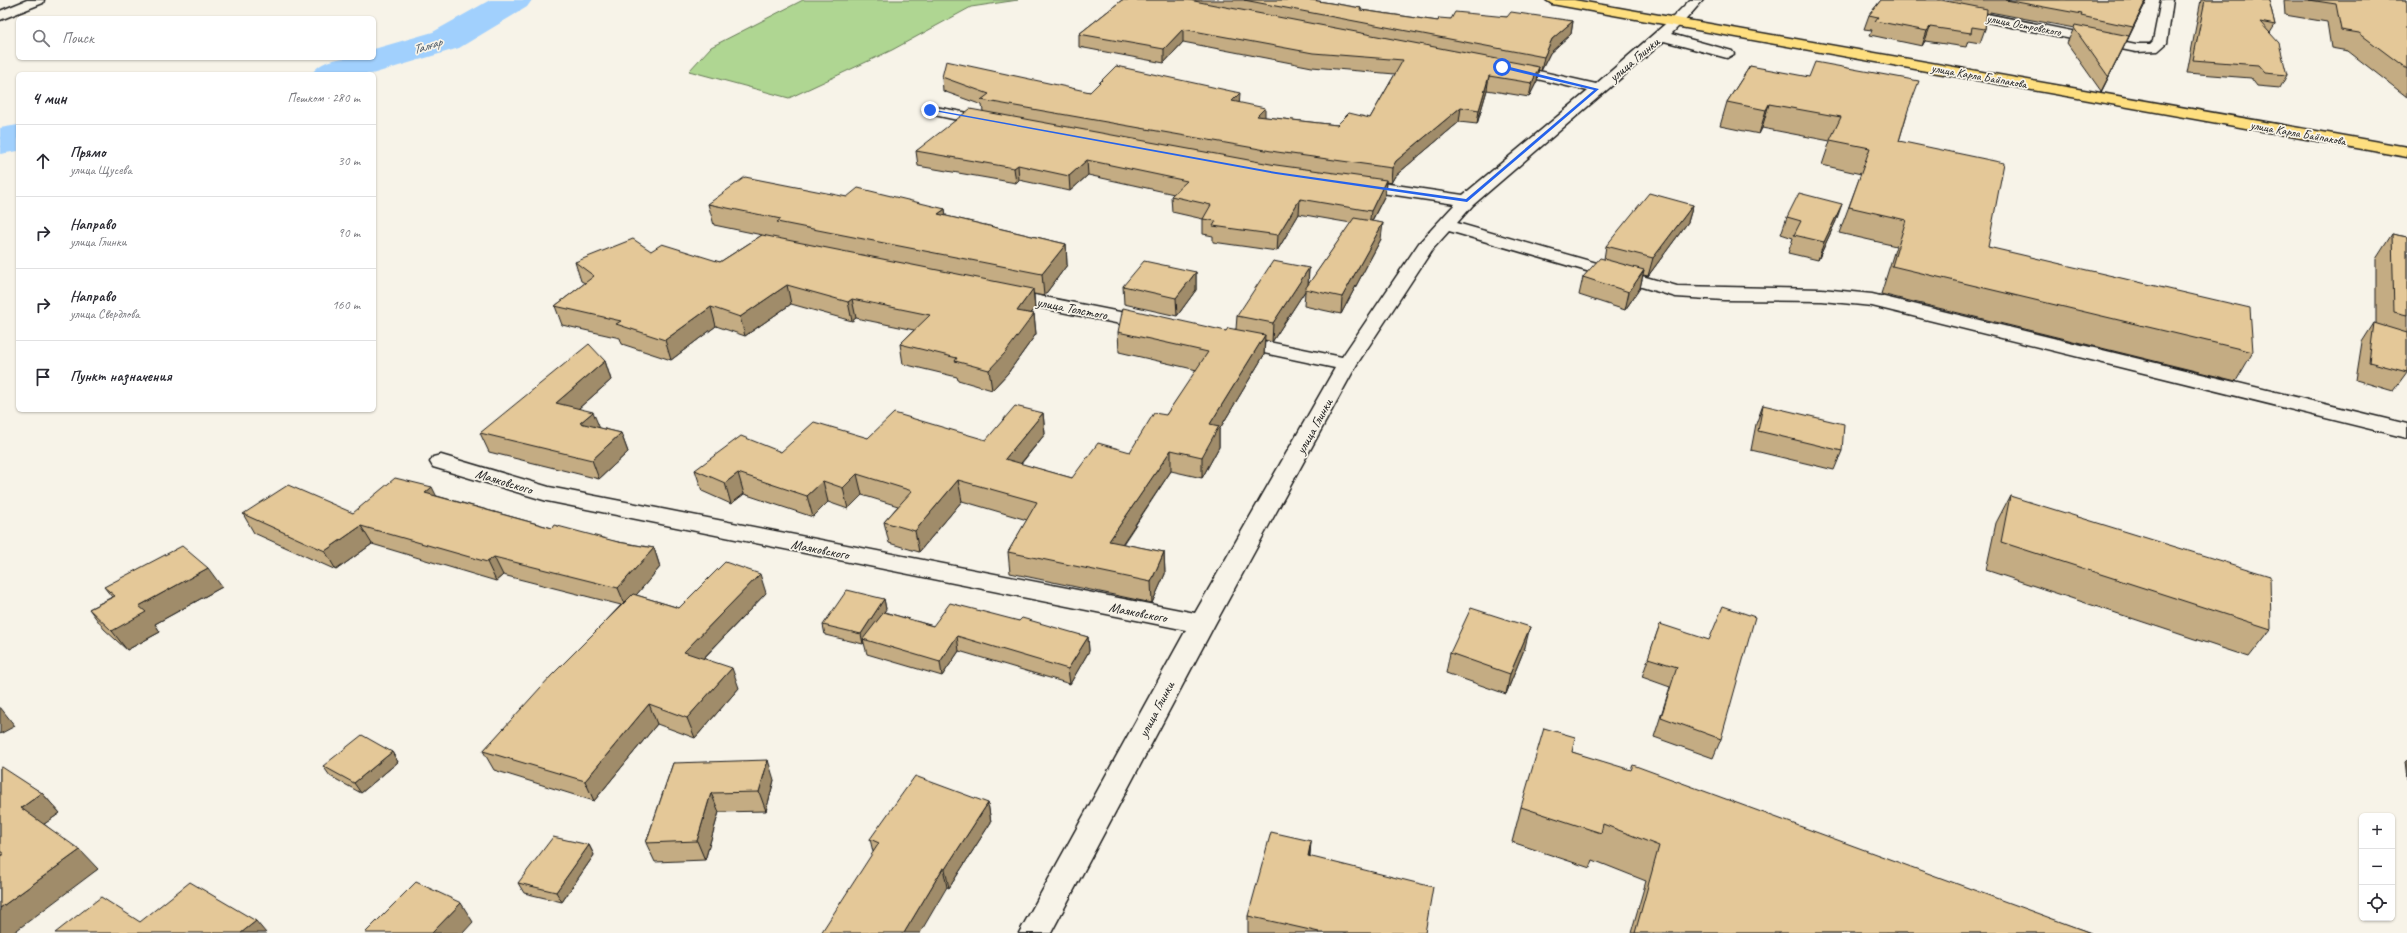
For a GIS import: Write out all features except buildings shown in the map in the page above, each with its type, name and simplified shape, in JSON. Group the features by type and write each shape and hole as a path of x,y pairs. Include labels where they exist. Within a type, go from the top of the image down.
{"main road":[{"name":"улица Карла Байпакова","path":"1552,0 1669,29 2407,152"}],"street":[{"path":"0,16 38,0"},
{"name":"улица Глинки","path":"1035,933 1202,624 1347,364 1425,247 1467,201 1669,29 1697,0"},
{"name":"улица Островского","path":"1942,9 2136,48 2153,48 2160,43 2167,0"},
{"path":"1669,29 1727,54"},
{"path":"1494,65 1597,89"},
{"path":"930,110 1006,125"},
{"path":"1337,182 1467,201"},
{"path":"1446,225 1676,291 1724,294 1822,296 1872,300 2407,431"},
{"name":"улица Толстого","path":"990,292 1169,328"},
{"path":"1215,337 1347,364"},
{"name":"Маяковского","path":"441,462 547,494 1202,624"}],"green space":[{"path":"803,0 1018,0 971,7 892,50 789,98 689,71 711,47"}],"waterway":[{"name":"Талғар","path":"338,72 446,40 515,0"},
{"name":"Талғар","path":"0,141 16,138"}],"route":[{"path":"930,110 1043,132 1276,173 1467,201 1597,89 1502,67"}]}
